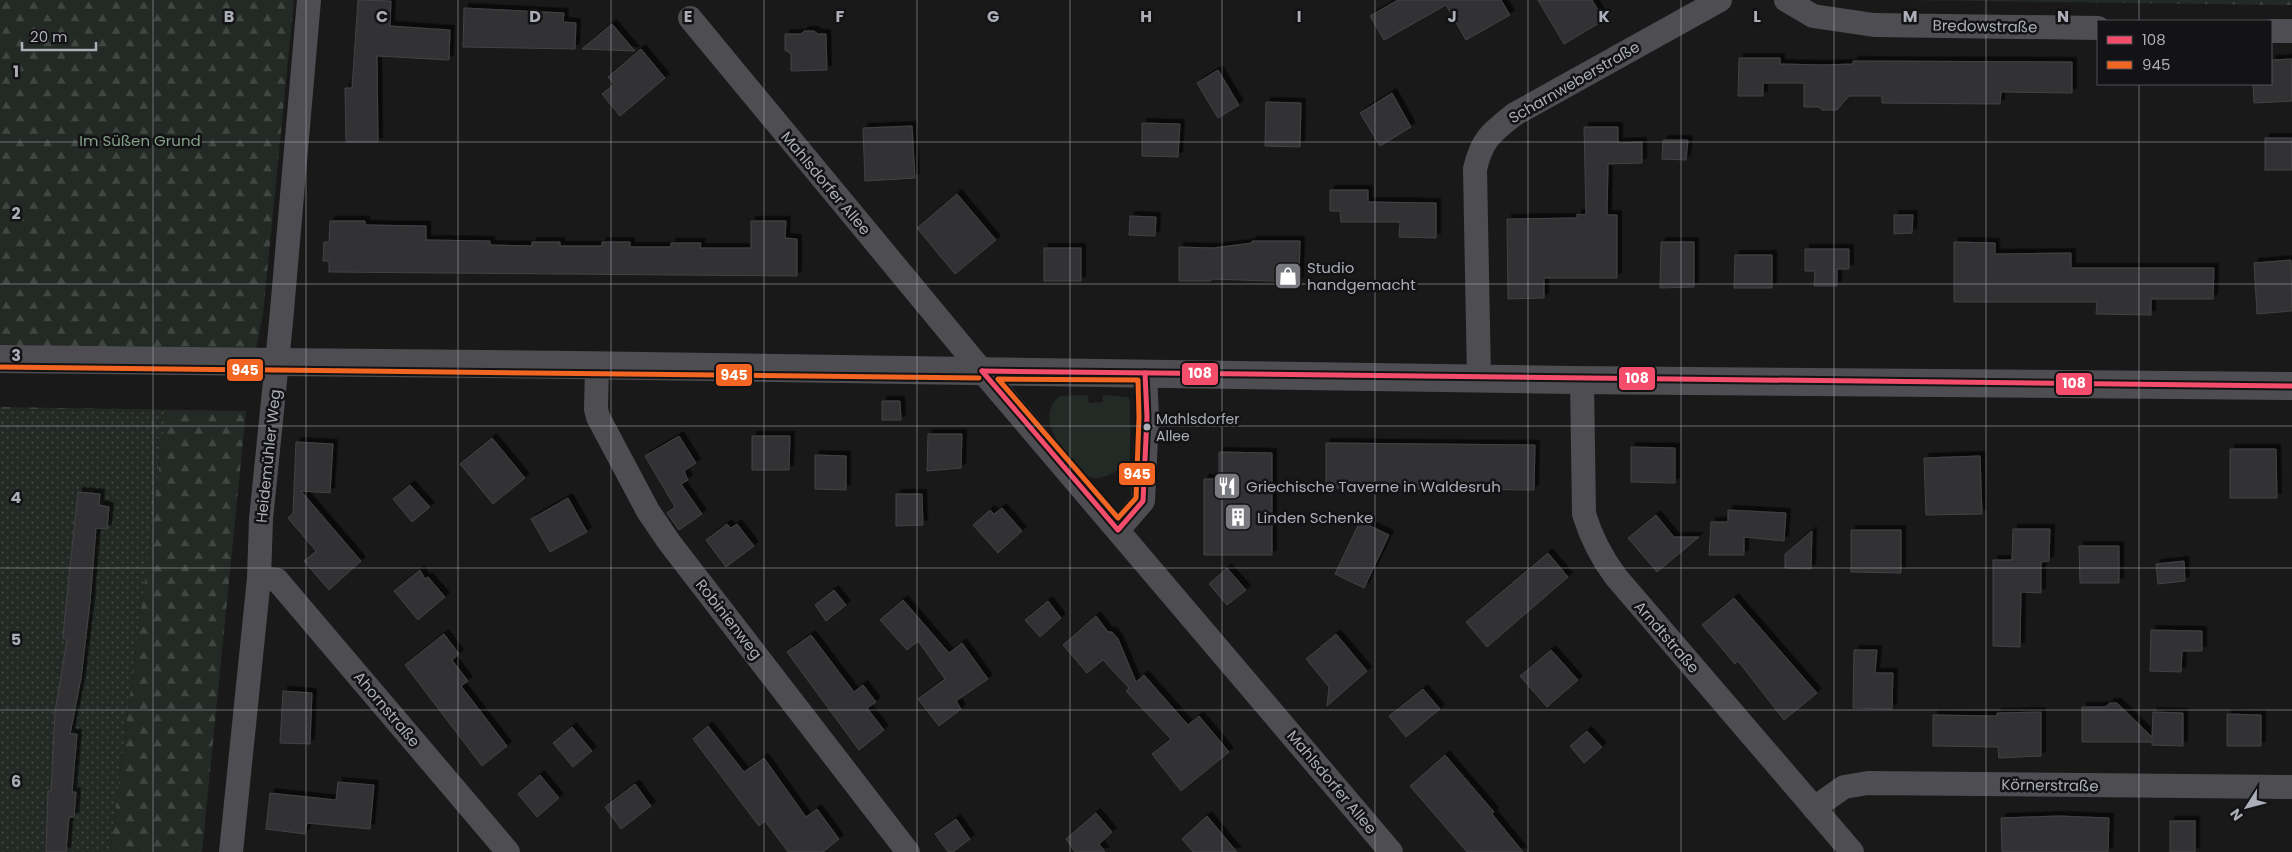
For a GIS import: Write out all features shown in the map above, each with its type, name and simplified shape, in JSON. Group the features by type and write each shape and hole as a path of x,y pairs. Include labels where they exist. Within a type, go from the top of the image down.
{"street":[{"name":"Heidemühler Weg","path":"231,852 259,578 261,519 309,0"},
{"name":"Scharnweberstraße","path":"1479,378 1475,169 1480,150 1492,132 1515,114 1720,0"},
{"name":"Bredowstraße","path":"1786,0 1813,16 1874,25 2097,28"},
{"name":"Mahlsdorfer Allee","path":"690,18 982,371 1391,852"},
{"path":"2272,31 2292,31"},
{"path":"0,359 108,362 277,362 1582,380 2292,386"},
{"name":"Robinienweg","path":"597,366 596,409 598,417 648,511 669,542 908,852"},
{"path":"1118,530 1143,501 1147,417 1145,373"},
{"name":"Arndtstraße","path":"1582,380 1584,514 1590,534 1602,558 1616,577 1852,852"},
{"name":"Ahornstraße","path":"259,578 277,580 508,852"},
{"name":"Körnerstraße","path":"1814,808 1844,787 1868,783 2292,787"}],"green space":[{"name":"Im Süßen Grund","path":"0,0 294,0 263,314 255,354 0,351"},
{"path":"1906,0 2292,0 2292,5"},
{"path":"1088,395 1089,403 1103,402 1103,395 1127,397 1130,400 1130,460 1113,473 1097,478 1089,477 1078,469 1055,438 1049,421 1053,404 1059,396"},
{"path":"0,407 246,411 202,852 110,852 166,412 0,409"},
{"path":"0,409 166,412 110,852 0,852"}],"building":[{"path":"358,0 391,1 390,26 450,30 449,60 377,56 378,142 346,142 345,88 352,88"},
{"path":"1398,0 1501,0 1510,15 1466,40 1446,5 1384,40 1370,16"},
{"path":"1538,0 1592,0 1604,20 1564,44"},
{"path":"464,8 564,13 563,22 576,23 575,49 463,47"},
{"path":"612,24 635,51 582,49"},
{"path":"804,31 826,34 827,70 791,71 791,54 785,50 785,34 801,34"},
{"path":"641,49 665,78 620,116 602,94 614,84 608,77"},
{"path":"1739,58 1780,58 1780,64 1824,65 1853,64 1853,61 2072,62 2072,93 2001,92 2000,104 1882,103 1882,96 1849,96 1837,110 1822,110 1819,107 1804,107 1804,83 1763,83 1763,96 1738,96"},
{"path":"2292,59 2292,101 2254,103 2253,85 2272,85 2272,60"},
{"path":"1218,70 1239,105 1218,118 1197,83"},
{"path":"1392,93 1411,127 1380,146 1360,113"},
{"path":"1266,102 1301,103 1300,147 1265,146"},
{"path":"1142,123 1180,124 1178,157 1142,156"},
{"path":"912,126 915,178 865,181 863,128"},
{"path":"1584,127 1618,127 1618,143 1642,142 1642,163 1608,164 1607,215 1617,215 1617,278 1544,278 1544,298 1508,299 1507,219 1577,218 1577,214 1586,215"},
{"path":"2265,138 2292,138 2292,170 2265,170"},
{"path":"1663,140 1688,140 1686,160 1662,159"},
{"path":"1330,190 1368,190 1368,202 1436,203 1436,238 1399,237 1400,222 1341,222 1340,211 1330,211"},
{"path":"957,194 996,240 955,274 917,228"},
{"path":"1894,215 1913,215 1912,233 1894,234"},
{"path":"1130,216 1156,217 1155,236 1129,235"},
{"path":"330,221 365,221 365,225 426,226 426,240 490,241 490,245 532,246 532,242 560,242 560,246 602,246 602,242 630,242 630,247 671,247 671,243 701,243 700,248 751,248 751,221 786,221 785,238 797,239 797,276 329,272 329,261 323,261 324,242 329,242"},
{"path":"1252,241 1300,241 1299,282 1211,279 1211,281 1179,281 1179,247 1213,248 1252,243"},
{"path":"1661,242 1694,242 1694,287 1660,288"},
{"path":"1954,242 1995,243 1995,254 2071,253 2071,268 2214,268 2213,299 2151,299 2151,315 2096,314 2097,302 1954,302"},
{"path":"1044,248 1081,248 1081,281 1044,281"},
{"path":"1805,249 1849,249 1849,269 1837,269 1837,286 1814,286 1815,271 1805,271"},
{"path":"1735,255 1772,255 1772,288 1734,288"},
{"path":"2291,260 2292,311 2257,314 2254,263"},
{"path":"882,401 900,401 901,420 882,420"},
{"path":"928,434 962,434 961,468 927,471"},
{"path":"679,436 696,463 684,471 688,480 681,484 702,514 679,530 667,513 675,507 645,456"},
{"path":"752,436 790,436 789,470 752,470"},
{"path":"492,438 525,478 493,504 460,464"},
{"path":"296,442 333,444 330,493 301,491 361,561 329,590 304,561 316,551 288,518 293,513"},
{"path":"1326,443 1535,445 1534,490 1326,488"},
{"path":"1631,447 1675,448 1675,483 1631,482"},
{"path":"2230,449 2276,449 2277,498 2230,498"},
{"name":"Linden Schenke","path":"1219,452 1272,453 1272,555 1204,555 1204,479 1219,479"},
{"path":"815,455 846,456 846,490 815,489"},
{"path":"1980,456 1982,514 1926,515 1924,458"},
{"path":"410,485 430,507 412,522 393,499"},
{"path":"78,492 100,494 99,505 109,507 107,529 96,528 81,678 70,734 77,734 72,792 76,792 74,817 69,817 66,852 46,852 48,791 51,791 55,712 67,639 63,638"},
{"path":"896,494 922,494 923,525 896,526"},
{"path":"568,498 587,532 550,552 531,519"},
{"path":"1002,508 1022,531 998,553 973,525 990,510 994,514"},
{"path":"1728,510 1786,513 1784,541 1744,537 1744,555 1709,555 1711,522 1728,522"},
{"path":"1656,515 1674,537 1699,537 1657,572 1628,538"},
{"path":"1360,521 1389,535 1364,588 1335,574"},
{"path":"727,524 731,528 737,524 754,546 726,567 706,540"},
{"path":"2013,529 2050,529 2049,561 2041,562 2041,593 2021,592 2020,647 1993,646 1993,560 2012,560"},
{"path":"1851,530 1901,530 1901,573 1851,572"},
{"path":"1812,531 1811,569 1785,568 1785,554"},
{"path":"2079,546 2119,546 2119,583 2080,583"},
{"path":"1548,553 1568,577 1487,647 1466,622"},
{"path":"2184,561 2185,581 2158,584 2156,564"},
{"path":"1227,568 1246,590 1227,605 1209,584"},
{"path":"420,570 425,579 428,577 445,597 418,620 394,591"},
{"path":"834,590 846,605 826,621 815,605"},
{"path":"1734,598 1817,693 1784,720 1738,661 1735,664 1702,625"},
{"path":"903,600 949,653 962,643 988,679 956,701 961,709 939,726 918,699 945,679 918,641 907,650 880,620"},
{"path":"1048,601 1061,618 1040,637 1025,620"},
{"path":"1096,616 1108,632 1112,632 1118,639 1136,682 1144,675 1188,725 1199,716 1229,752 1181,791 1152,754 1171,739 1126,691 1129,688 1103,660 1087,673 1063,645"},
{"path":"2151,630 2202,631 2202,651 2182,651 2181,672 2150,671"},
{"path":"444,634 459,654 452,660 468,681 461,686 507,746 482,766 405,665"},
{"path":"1336,634 1367,671 1327,706 1329,687 1306,659"},
{"path":"811,635 854,692 863,685 876,702 867,708 884,730 859,750 787,652"},
{"path":"1551,650 1578,680 1547,707 1520,676"},
{"path":"1854,650 1877,650 1875,673 1893,673 1892,709 1853,708"},
{"path":"1423,689 1440,709 1406,737 1389,716"},
{"path":"283,691 312,693 310,744 280,743"},
{"path":"2110,703 2117,703 2152,737 2153,712 2183,713 2183,746 2152,745 2152,742 2082,742 2082,707 2105,707"},
{"path":"2041,712 2041,756 1999,758 1998,747 1933,746 1933,715 1997,716 1997,713"},
{"path":"2227,714 2261,715 2261,746 2227,746"},
{"path":"708,726 744,772 764,758 806,817 817,809 839,839 823,852 788,852 765,821 759,826 693,739"},
{"path":"572,727 592,751 573,767 553,743"},
{"path":"1587,731 1602,747 1584,763 1570,746"},
{"path":"1445,755 1494,812 1492,814 1523,852 1467,852 1410,786"},
{"path":"540,775 559,798 537,817 518,794"},
{"path":"338,782 374,785 370,829 307,823 305,834 266,829 270,793 336,800"},
{"path":"635,784 651,806 621,829 605,807"},
{"path":"1096,813 1112,832 1099,844 1105,852 1075,852 1066,839"},
{"path":"1207,816 1237,852 1193,852 1182,839"},
{"path":"2059,816 2109,818 2108,852 2002,852 2001,818"},
{"path":"956,819 970,839 953,852 948,852 935,834"},
{"path":"2170,821 2195,821 2195,852 2170,852"}],"transit line":[{"name":"945","path":"0,367 979,378"},
{"name":"108","path":"982,371 2292,386"},
{"name":"108","path":"982,371 1118,530 1143,501 1147,417 1145,373"},
{"name":"945","path":"998,379 1138,380 1139,417 1136,498 1118,518 998,379"}],"place":[{"name":"Studio handgemacht","path":"1288,276"},
{"name":"Mahlsdorfer Allee","path":"1147,427"},
{"name":"Griechische Taverne in Waldesruh","path":"1227,486"},
{"name":"Linden Schenke","path":"1238,517"}]}
